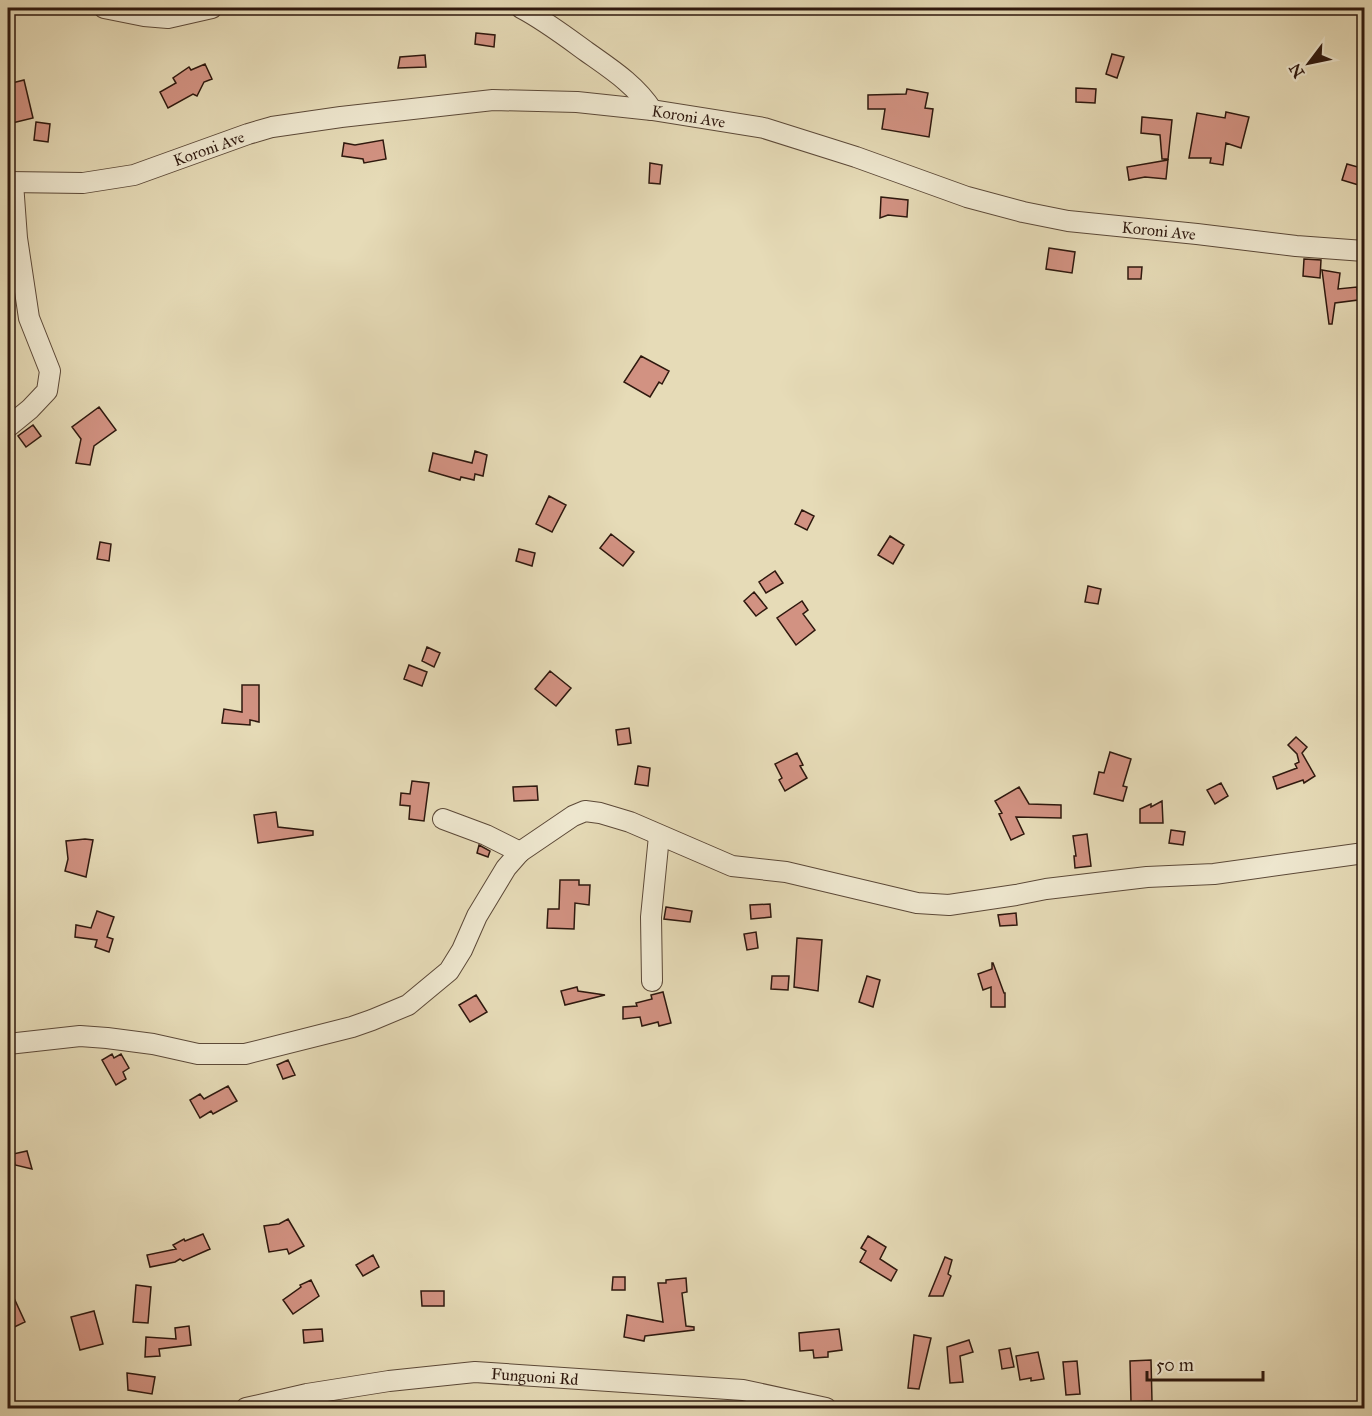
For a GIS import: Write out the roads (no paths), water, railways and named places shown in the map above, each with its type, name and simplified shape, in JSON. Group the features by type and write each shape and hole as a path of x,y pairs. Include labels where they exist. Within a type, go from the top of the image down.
{"street":[{"path":"105,8 168,18 212,8"},
{"path":"521,8 557,30 630,84 644,96 652,110"},
{"name":"Koroni Ave","path":"10,182 83,183 134,175 272,127 402,109 493,100 541,100 652,110 764,128 846,153 967,197 1057,219 1273,244 1365,251"},
{"path":"8,427 47,391 50,371 29,318 10,182"},
{"path":"8,1044 80,1036 153,1044 198,1054 244,1054 372,1020 408,1005 449,971 496,882 520,852 573,816 585,811 630,822 732,866 786,872 917,903 949,905 1046,889 1147,877 1214,874 1365,853"},
{"path":"442,819 477,831 520,852"},
{"path":"652,981 651,916 659,836"},
{"name":"Funguoni Rd","path":"246,1408 307,1394 377,1383 475,1372 743,1390 826,1408"}]}
